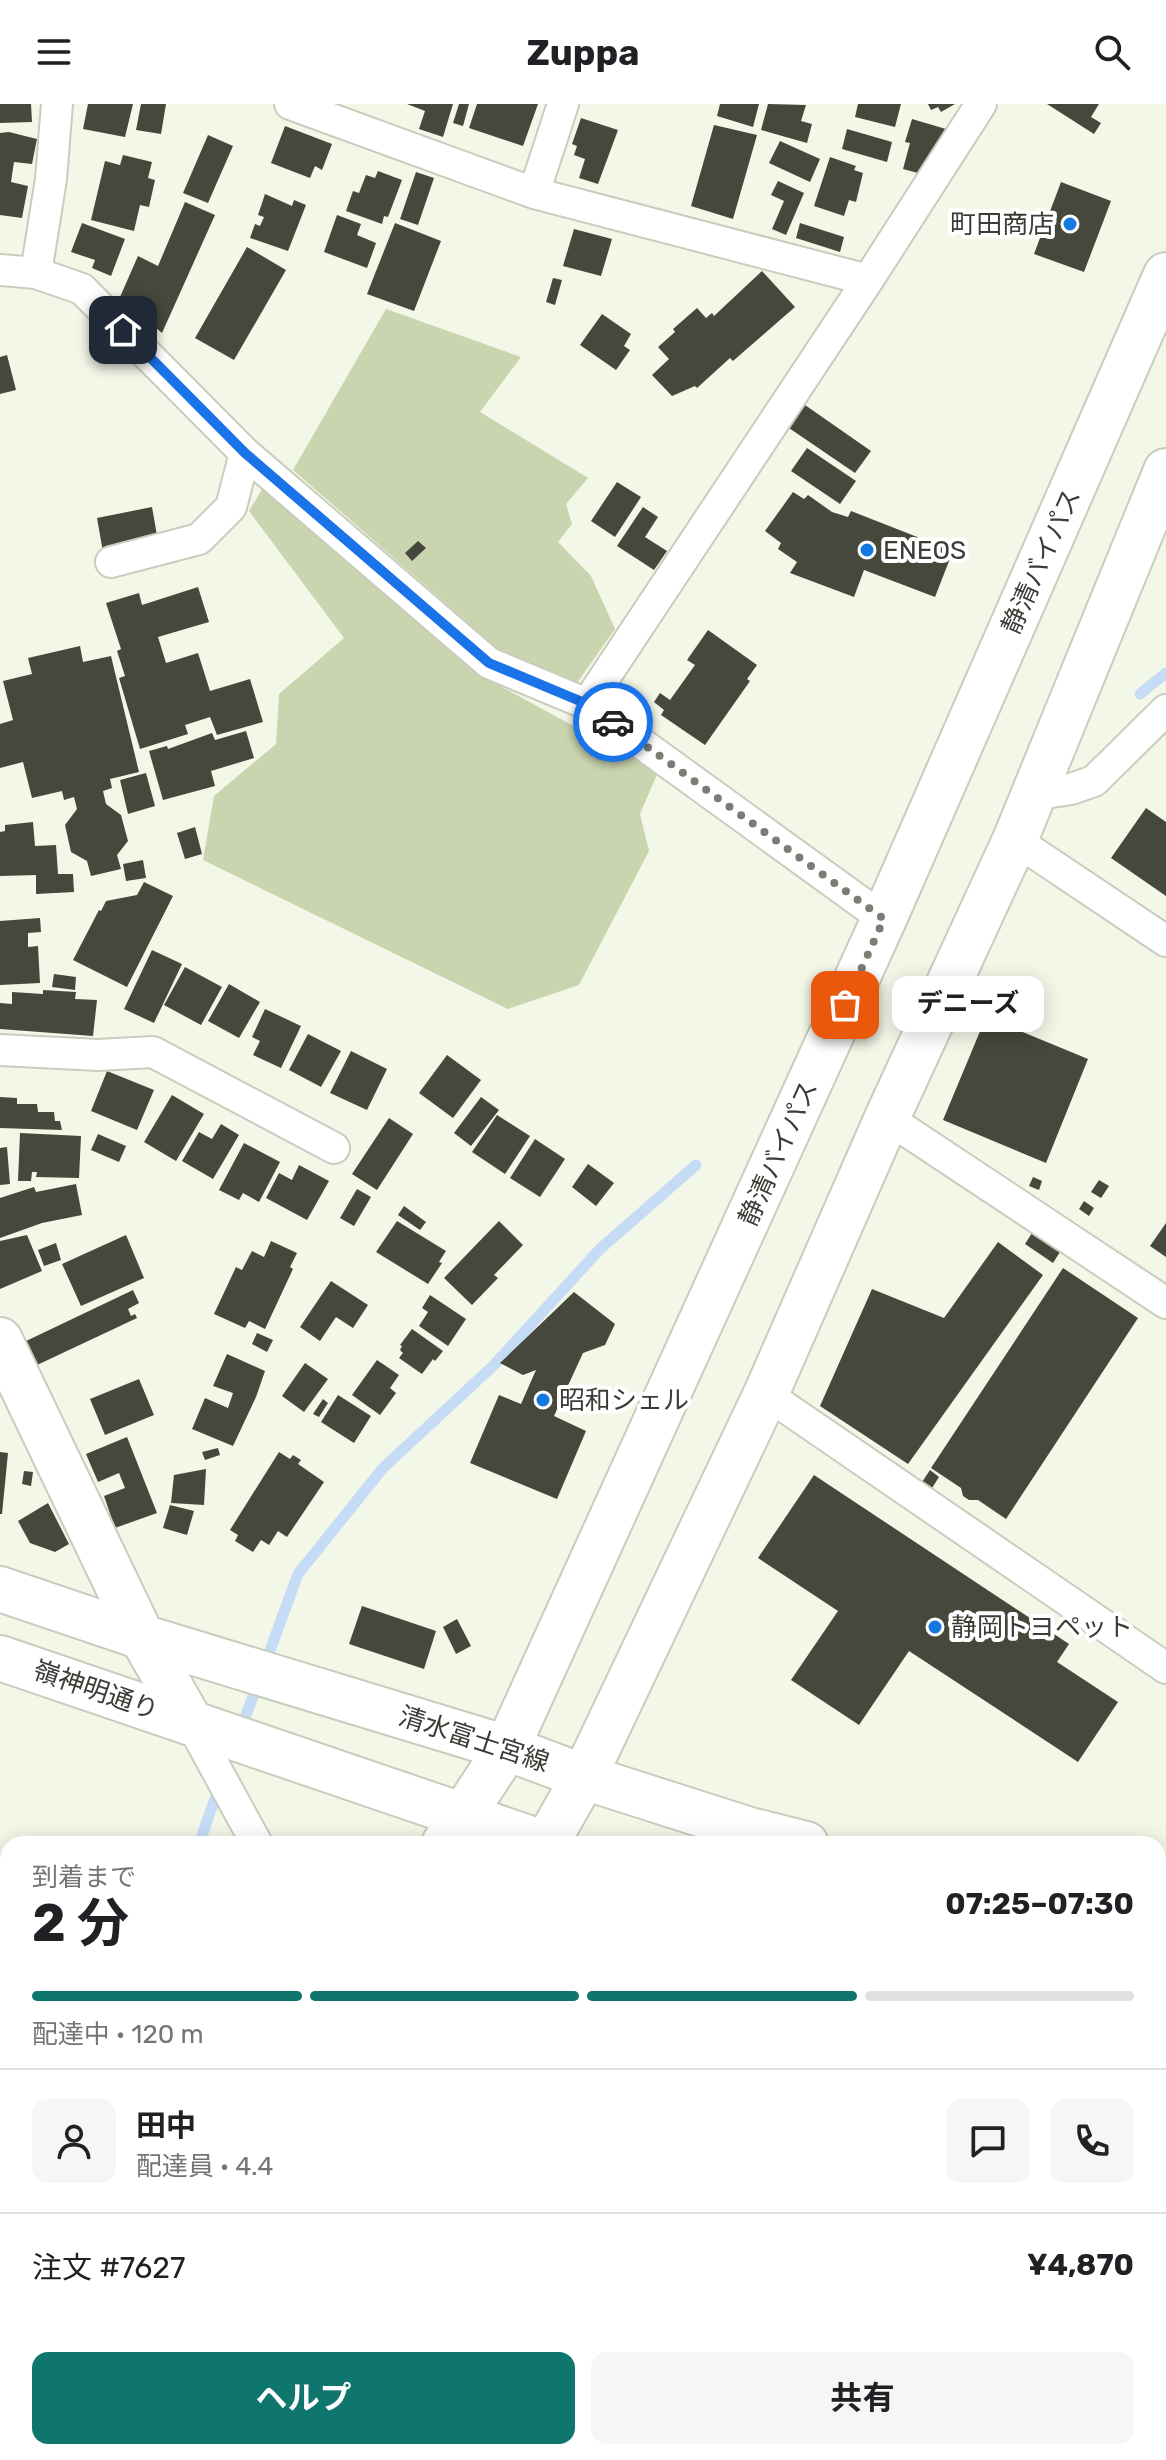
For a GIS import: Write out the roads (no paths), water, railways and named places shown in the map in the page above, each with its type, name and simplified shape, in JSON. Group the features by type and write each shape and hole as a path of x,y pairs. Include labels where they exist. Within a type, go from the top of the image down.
{"main road":[{"name":"静清バイパス","path":"453,1830 507,1748 884,919 1166,275"},
{"path":"551,1836 584,1777 766,1394 887,1118 1015,840 1166,471"},
{"path":"0,1340 142,1637 191,1723 453,1830 493,1836"},
{"path":"0,1589 142,1637"},
{"name":"清水富士宮線","path":"142,1637 507,1748 584,1777 774,1836"},
{"name":"嶺神明通り","path":"0,1658 191,1723"}],"street":[{"path":"36,273 51,179 57,104"},
{"path":"290,104 534,193 868,280"},
{"path":"534,193 563,104"},
{"path":"587,704 981,104"},
{"path":"0,270 36,273 82,289 245,453 489,663 587,704 884,919"},
{"path":"111,562 199,539 231,507 245,453"},
{"path":"1033,795 1071,789 1094,781 1166,710"},
{"path":"1015,840 1166,941"},
{"path":"0,1050 98,1055 153,1052 334,1148"},
{"path":"887,1118 1166,1303"},
{"path":"766,1394 1166,1668"},
{"path":"191,1723 253,1836"}],"waterway":[{"path":"1140,694 1166,673"},
{"path":"264,1667 298,1574 383,1468 494,1365 600,1249 696,1165"},
{"path":"240,1731 258,1683"},
{"path":"202,1836 220,1784"}],"place":[{"name":"町田商店","path":"1070,224"},
{"name":"ENEOS","path":"867,550"},
{"name":"デニーズ","path":"845,1005"},
{"name":"昭和シェル","path":"543,1400"},
{"name":"静岡トヨペット","path":"935,1627"}]}
